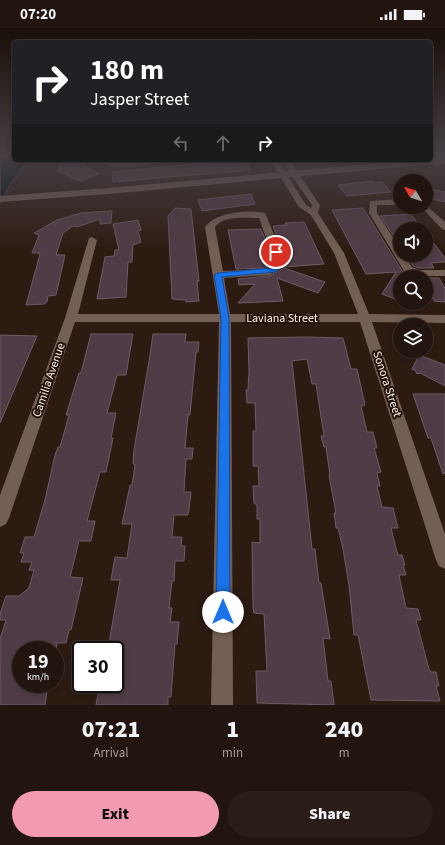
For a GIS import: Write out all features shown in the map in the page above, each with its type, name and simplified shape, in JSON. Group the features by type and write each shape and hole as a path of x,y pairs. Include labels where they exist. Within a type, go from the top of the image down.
{"street":[{"path":"0,201 160,187"},
{"name":"Sonora Street","path":"290,187 303,207 314,213 340,253 365,318 445,560"},
{"name":"Sonora Street","path":"304,187 316,205 314,213"},
{"path":"393,202 373,203 373,213 408,269 416,273 445,273"},
{"path":"432,214 445,227"},
{"path":"218,275 269,272 278,267 276,252 262,215 220,218 212,222 210,225 218,275 225,318 222,705"},
{"name":"Camilia Avenue","path":"0,518 71,318 92,240"},
{"name":"Laviana Street","path":"71,318 445,319"}],"water":[{"path":"0,187 9,187 7,190 0,203"}],"building":[{"path":"339,187 386,187 391,192 347,196"},
{"path":"433,189 445,192 445,202 433,199"},
{"path":"251,194 255,204 202,211 198,200"},
{"path":"175,208 191,209 199,281 197,281 199,301 186,302 186,300 172,299 168,216"},
{"path":"363,208 393,256 393,262 397,262 402,270 393,270 393,272 366,274 332,210"},
{"path":"112,211 111,223 100,224 100,219 77,227 73,226 63,233 56,255 65,255 56,295 48,296 47,302 44,304 26,305 40,254 32,253 39,235 34,233 57,220 81,213"},
{"path":"411,214 417,222 393,222 393,235 380,216"},
{"path":"138,220 141,230 138,231 141,242 133,245 132,262 128,262 126,297 97,299 105,257 114,256 115,250 119,250 113,224"},
{"path":"304,222 324,264 284,267 282,251 273,226 286,225 285,223"},
{"path":"261,229 270,252 271,265 267,268 236,269 228,230"},
{"path":"433,242 445,258 445,262 431,263 434,268 419,268 413,266 410,262 433,262"},
{"path":"284,268 325,282 318,293 277,278 283,301 238,303 255,284 239,285 238,279 269,276"},
{"path":"393,277 393,298 382,294"},
{"path":"433,278 439,278 445,288 445,302 434,301"},
{"path":"91,334 133,334 126,375 117,375 107,413 116,413 111,438 113,438 106,472 100,472 87,521 95,521 91,541 79,541 70,577 83,578 71,630 69,630 66,643 64,643 64,641 12,641 12,693 47,693 45,705 0,705 0,639 6,620 0,620 0,614 6,596 19,596 29,588 34,570 29,570 32,562 21,562 24,553 20,553 25,537 34,537 45,500 55,455 58,447 60,447 69,415 66,415 79,373 81,373"},
{"path":"153,334 186,334 185,342 199,342 198,352 196,352 190,415 188,415 185,448 193,448 192,459 186,459 184,492 191,492 189,509 188,515 174,515 172,537 182,537 181,546 185,546 184,561 175,561 174,581 172,581 169,608 172,608 170,622 179,622 177,644 175,644 171,697 168,697 168,705 96,705 98,693 124,693 124,641 109,641 120,580 111,580 115,557 127,558 132,524 122,524 130,485 132,485 135,465 133,464 134,450"},
{"path":"0,335 37,336 0,423"},
{"path":"248,338 343,338 351,369 357,369 365,405 361,406 367,432 373,432 377,448 374,448 381,472 377,473 380,486 377,486 382,507 393,508 398,528 391,528 398,555 402,555 405,565 403,565 406,575 399,575 406,608 418,609 421,620 416,620 429,669 431,672 436,672 439,686 436,686 440,701 371,700 358,635 354,635 349,585 343,549 338,528 336,528 334,513 336,513 329,475 326,447 324,447 321,436 324,436 316,384 312,384 307,359 292,361 312,549 315,549 319,583 321,583 330,639 323,638 328,681 331,681 334,705 257,703 256,671 267,671 264,614 254,613 253,608 252,542 260,543 260,519 257,519 257,505 254,503 253,486 259,486 258,466 253,466 253,431 256,431 255,403 247,403 246,390 248,390 249,371"},
{"path":"418,358 427,358 445,365 445,386 420,373 417,374 415,370 412,369"},
{"path":"413,394 445,394 445,473 443,474 431,438 428,438"}],"route":[{"path":"223,612 225,318 218,275 269,272 278,267 276,252"}]}
